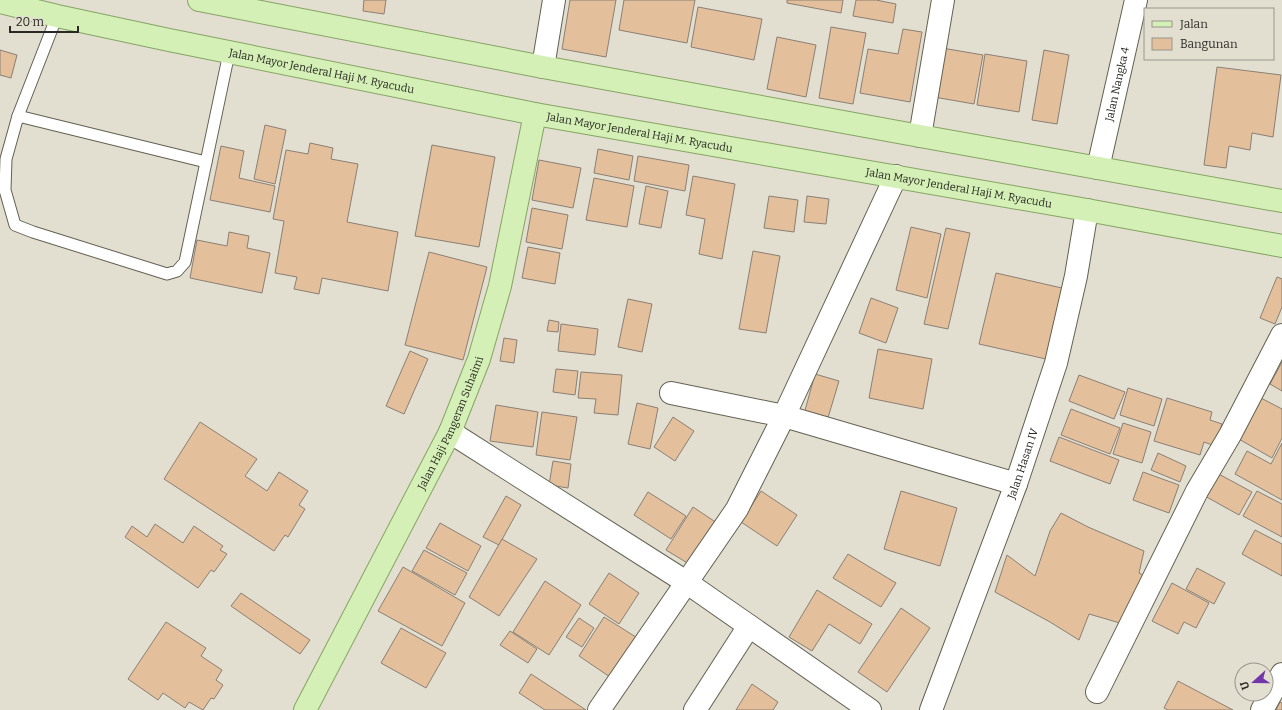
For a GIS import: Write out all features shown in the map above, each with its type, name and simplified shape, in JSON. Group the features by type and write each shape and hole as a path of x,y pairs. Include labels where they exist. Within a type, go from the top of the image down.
{"main road":[{"path":"199,0 543,67 1282,200"},
{"name":"Jalan Mayor Jenderal Haji M. Ryacudu","path":"0,2 59,8 229,52 535,114 896,176 1282,246"},
{"name":"Jalan Haji Pangeran Suhaimi","path":"305,710 450,432 479,359 500,286 535,114"}],"street":[{"path":"543,67 554,0"},
{"path":"920,136 942,0"},
{"name":"Jalan Nangka 4","path":"1098,168 1136,0"},
{"path":"599,710 737,509 784,416 896,176"},
{"name":"Jalan Hasan IV","path":"931,710 1016,484 1056,363 1076,276 1087,210"},
{"path":"1097,692 1197,492 1230,435 1282,335"},
{"path":"671,393 784,416 1016,484"},
{"path":"450,432 686,582 870,710"},
{"path":"695,710 750,626"},
{"path":"1262,710 1282,674"}],"lane":[{"path":"59,8 18,116 6,159 5,190 15,224 33,232 167,274 177,271 186,262 229,52"},
{"path":"18,116 206,162"}],"building":[{"path":"364,0 386,0 384,14 363,11"},
{"path":"570,0 616,0 606,57 562,49"},
{"path":"624,0 695,0 687,43 619,30"},
{"path":"787,0 843,0 841,13 787,3"},
{"path":"856,0 876,0 896,4 893,23 853,16"},
{"path":"698,7 762,19 754,60 691,47"},
{"path":"831,27 866,33 853,104 819,98"},
{"path":"903,29 922,32 910,102 860,93 868,49 898,54"},
{"path":"777,37 816,45 806,97 767,89"},
{"path":"942,48 983,55 974,104 934,97"},
{"path":"0,50 17,55 11,78 0,75"},
{"path":"1044,50 1069,55 1057,124 1032,120"},
{"path":"985,54 1027,61 1019,112 977,105"},
{"path":"1217,67 1281,75 1273,137 1252,133 1250,150 1229,146 1226,168 1204,165"},
{"path":"265,125 286,130 275,184 254,179"},
{"path":"310,143 333,148 331,159 358,164 347,222 398,232 388,291 322,278 319,294 294,289 297,277 275,273 284,221 273,219 286,150 308,154"},
{"path":"432,145 495,157 479,247 415,236"},
{"path":"221,146 244,151 239,178 275,186 270,212 210,200"},
{"path":"598,149 633,156 629,180 594,173"},
{"path":"638,156 689,165 685,191 634,181"},
{"path":"539,160 581,168 573,208 532,200"},
{"path":"693,176 735,184 722,259 699,254 705,219 686,215"},
{"path":"594,178 634,186 627,227 586,220"},
{"path":"646,186 668,191 661,228 639,224"},
{"path":"769,196 798,200 794,232 764,228"},
{"path":"807,196 829,199 826,224 804,222"},
{"path":"532,208 568,215 562,249 526,242"},
{"path":"911,227 941,234 927,298 896,290"},
{"path":"946,228 970,233 948,329 924,324"},
{"path":"229,232 249,236 247,248 270,253 262,293 190,278 197,240 227,246"},
{"path":"528,247 560,253 555,284 522,278"},
{"path":"753,251 780,256 766,333 739,329"},
{"path":"429,252 487,267 463,360 405,345"},
{"path":"996,273 1062,288 1046,359 979,344"},
{"path":"1277,277 1282,279 1282,307 1275,324 1260,318"},
{"path":"871,298 898,308 886,343 859,333"},
{"path":"628,299 652,304 642,352 618,347"},
{"path":"549,320 559,322 558,332 547,331"},
{"path":"561,324 598,329 595,355 558,351"},
{"path":"504,338 517,340 514,363 500,361"},
{"path":"878,349 932,359 923,409 869,398"},
{"path":"410,351 428,359 404,414 386,406"},
{"path":"1282,362 1282,391 1270,384"},
{"path":"556,369 578,371 575,395 553,392"},
{"path":"581,372 622,375 618,415 594,413 596,399 578,398"},
{"path":"815,374 839,381 827,421 804,414"},
{"path":"1079,375 1125,392 1114,419 1069,401"},
{"path":"1128,388 1162,399 1154,426 1120,415"},
{"path":"1259,397 1282,409 1282,438 1272,458 1237,438"},
{"path":"1167,398 1212,412 1210,420 1222,424 1215,446 1204,442 1200,455 1154,441"},
{"path":"637,403 658,408 650,449 628,444"},
{"path":"496,405 538,412 533,447 490,441"},
{"path":"1071,409 1120,428 1110,454 1061,435"},
{"path":"542,412 577,417 570,460 536,455"},
{"path":"673,417 694,431 675,461 654,447"},
{"path":"200,422 257,459 245,476 267,491 279,472 308,491 299,505 305,509 288,537 285,535 274,551 164,479"},
{"path":"1123,423 1151,432 1142,463 1113,454"},
{"path":"1059,437 1119,460 1110,484 1050,461"},
{"path":"1282,443 1282,500 1235,474 1247,451 1271,464"},
{"path":"1158,453 1186,466 1180,482 1151,470"},
{"path":"553,461 571,464 568,488 549,485"},
{"path":"1143,472 1179,485 1169,513 1133,500"},
{"path":"1215,472 1252,492 1239,515 1203,495"},
{"path":"761,491 797,515 777,546 741,522"},
{"path":"901,491 957,508 940,566 884,549"},
{"path":"1257,491 1282,504 1282,537 1243,516"},
{"path":"648,492 686,516 671,539 634,515"},
{"path":"506,496 521,505 499,545 483,537"},
{"path":"693,507 720,525 694,567 666,550"},
{"path":"1061,513 1088,527 1144,551 1139,573 1145,576 1120,623 1089,614 1079,640 1050,622 995,592 1007,555 1035,576 1050,531"},
{"path":"440,523 481,546 468,571 426,548"},
{"path":"155,524 183,543 194,526 223,546 220,550 227,554 214,572 211,570 198,588 125,537 132,526 147,537"},
{"path":"1255,530 1282,544 1282,576 1242,554"},
{"path":"502,539 537,559 499,616 469,597"},
{"path":"424,550 467,573 455,595 412,571"},
{"path":"848,554 896,583 881,607 833,578"},
{"path":"403,567 465,603 442,646 378,611"},
{"path":"1197,568 1225,583 1214,604 1186,589"},
{"path":"609,573 639,593 619,624 589,604"},
{"path":"545,581 581,605 549,655 513,632"},
{"path":"1172,583 1209,603 1196,628 1184,622 1178,634 1152,621"},
{"path":"817,590 872,624 860,644 829,624 812,651 789,637"},
{"path":"241,593 310,640 300,654 231,606"},
{"path":"901,608 930,628 887,692 858,672"},
{"path":"604,617 639,639 613,679 579,656"},
{"path":"579,618 594,628 582,647 566,637"},
{"path":"166,622 206,648 201,656 222,670 216,680 223,685 214,699 211,698 203,710 189,702 185,708 163,693 158,700 128,679"},
{"path":"401,628 446,653 426,688 381,663"},
{"path":"510,631 537,649 528,663 500,645"},
{"path":"531,674 586,710 545,710 519,693"},
{"path":"1178,681 1233,710 1168,710 1164,708"},
{"path":"752,684 778,702 773,710 736,710"},
{"path":"1280,702 1282,703 1282,710 1276,710"}]}
